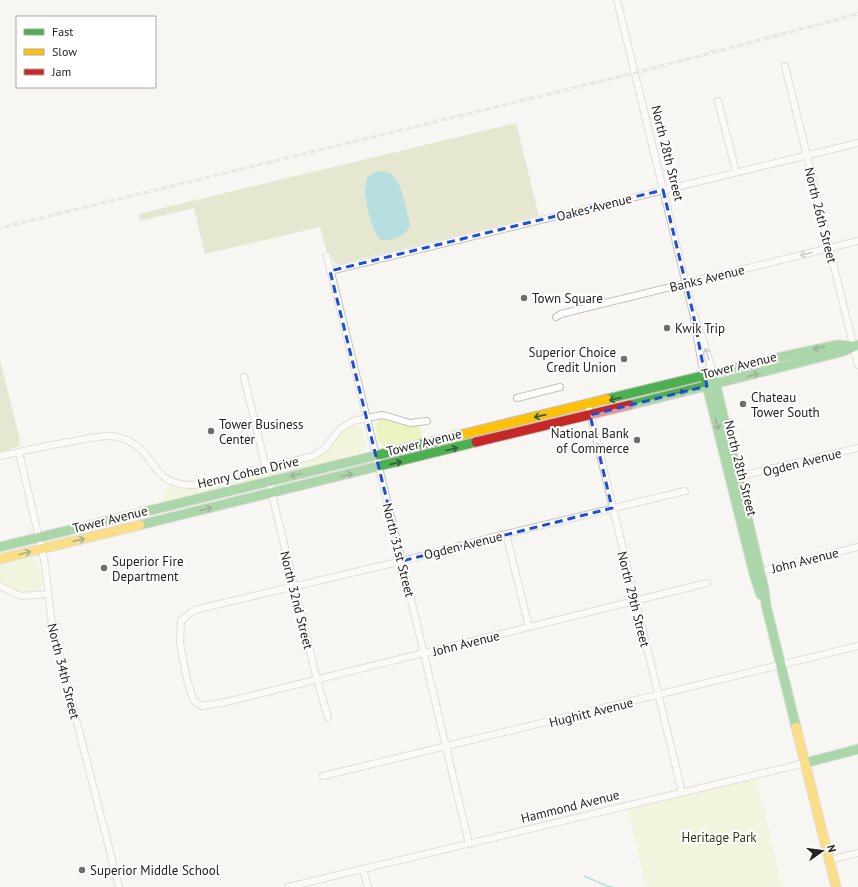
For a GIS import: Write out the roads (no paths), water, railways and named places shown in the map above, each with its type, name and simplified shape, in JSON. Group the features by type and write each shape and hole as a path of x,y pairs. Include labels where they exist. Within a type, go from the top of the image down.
{"main road":[{"name":"Tower Avenue","path":"0,547 588,405 709,374 837,344 856,345"},
{"name":"Tower Avenue","path":"0,559 590,416 841,352 856,345"},
{"name":"North 28th Street","path":"709,374 721,439 766,605 836,887"},
{"name":"North 28th Street","path":"711,385 738,475 758,575"},
{"name":"Hammond Avenue","path":"805,762 858,750"}],"street":[{"name":"North 28th Street","path":"617,0 693,313 703,340 709,374"},
{"name":"North 26th Street","path":"785,66 830,248 856,345 858,364"},
{"path":"718,101 736,172"},
{"name":"Oakes Avenue","path":"330,271 858,143"},
{"name":"Banks Avenue","path":"556,317 561,314 858,241"},
{"name":"North 31st Street","path":"327,256 402,561 469,844"},
{"path":"244,377 266,468"},
{"path":"517,398 560,387"},
{"name":"North 29th Street","path":"588,405 682,792"},
{"name":"Henry Cohen Drive","path":"0,456 94,437 115,437 126,440 142,452 162,477 174,483 188,485 207,482 313,456 326,448 344,425 353,421 385,416 410,423 427,421"},
{"path":"721,439 727,450 732,468 738,475"},
{"name":"Ogden Avenue","path":"738,475 745,475 858,448"},
{"name":"North 34th Street","path":"19,452 46,574 52,625 119,887"},
{"name":"North 32nd Street","path":"269,482 317,680 328,717"},
{"name":"Ogden Avenue","path":"194,610 402,561 506,534 685,491"},
{"path":"506,534 529,627"},
{"name":"John Avenue","path":"758,575 769,569 858,547"},
{"name":"John Avenue","path":"194,610 181,621 180,643 187,680 194,701 202,706 226,702 317,680 707,583"},
{"path":"0,586 20,596 48,594"},
{"name":"Hughitt Avenue","path":"323,776 858,646"},
{"name":"Hammond Avenue","path":"288,887 805,762"},
{"path":"829,860 858,853"},
{"path":"363,869 368,887"}],"water":[{"path":"380,171 388,172 393,175 400,187 410,225 406,232 402,235 390,240 381,240 375,232 365,196 367,178 373,173"}],"waterway":[{"path":"584,876 613,887"}],"railway":[{"path":"0,228 635,73 858,14"}],"place":[{"name":"Town Square","path":"524,298"},
{"name":"Kwik Trip","path":"667,328"},
{"name":"Superior Choice Credit Union","path":"624,359"},
{"name":"Chateau Tower South","path":"743,404"},
{"name":"Tower Business Center","path":"211,431"},
{"name":"National Bank of Commerce","path":"637,440"},
{"name":"Superior Fire Department","path":"104,568"},
{"name":"Superior Middle School","path":"82,870"}],"park label":[{"name":"Heritage Park","path":"719,837"}]}
